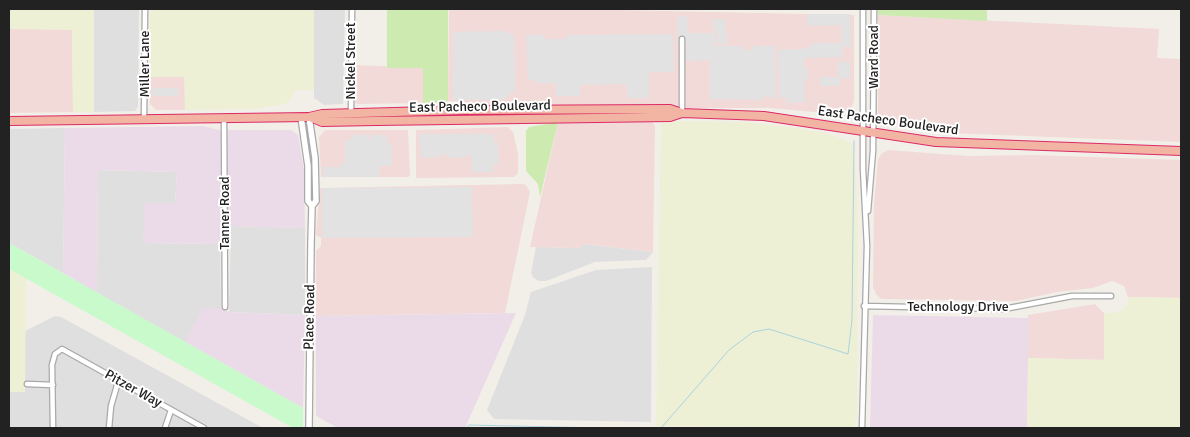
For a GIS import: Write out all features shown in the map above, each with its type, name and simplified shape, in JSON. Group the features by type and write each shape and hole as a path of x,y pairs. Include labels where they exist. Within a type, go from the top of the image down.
{"highway":[{"name":"East Pacheco Boulevard","path":"9,120 305,117 322,114 670,109 682,113 764,116 915,140 971,145 1181,151"},
{"name":"East Pacheco Boulevard","path":"305,117 322,122 670,117 682,113"}],"street":[{"name":"Miller Lane","path":"144,119 145,9"},
{"name":"Nickel Street","path":"351,114 352,9"},
{"name":"Ward Road","path":"863,9 862,132 867,224"},
{"name":"Ward Road","path":"862,428 867,224 874,134 874,9"},
{"path":"682,39 682,113"},
{"name":"Place Road","path":"305,117 315,158 316,201 312,206 309,428"},
{"name":"Tanner Road","path":"224,118 225,307"},
{"name":"Technology Drive","path":"864,306 1004,309 1072,296 1111,296"},
{"name":"Pitzer Way","path":"53,385 52,366 55,354 62,349 118,382 204,428"},
{"path":"109,428 110,406 118,382"},
{"path":"27,384 53,385 53,428"},
{"path":"165,428 171,410"}],"shaded area":[{"path":"94,9 139,9 138,107 135,111 94,112"},
{"path":"314,9 345,9 343,104 324,105 314,98"},
{"path":"449,9 569,9 854,15 854,101 850,111 836,114 769,108 461,104 458,101 448,101"},
{"path":"807,14 850,14 851,47 842,47 842,57 804,58 804,68 808,68 808,80 804,81 805,102 787,103 786,98 779,98 778,50 802,49 810,47 811,43 842,43 841,25 807,26"},
{"path":"878,15 1159,29 1157,58 1181,59 1181,142 947,133 885,123 878,114"},
{"path":"687,16 688,33 715,33 715,46 742,46 743,50 753,50 753,46 775,46 776,98 764,96 764,100 710,99 710,60 686,61 686,44 677,44 677,17"},
{"path":"713,19 725,19 727,44 717,44 717,31 713,30"},
{"path":"9,29 72,29 73,112 9,113"},
{"path":"504,31 514,35 515,92 511,92 504,100 453,100 453,32"},
{"path":"673,34 674,72 649,72 649,98 627,98 627,84 580,85 580,96 556,96 556,83 535,83 534,80 528,80 526,35 544,35 545,39 566,39 567,35"},
{"path":"838,62 850,62 850,78 840,78 840,86 820,86 820,77 838,77"},
{"path":"355,65 423,68 423,103 355,103"},
{"path":"150,77 185,77 185,110 156,110 150,104"},
{"path":"152,88 178,88 178,96 152,96"},
{"path":"651,121 655,126 653,252 584,244 579,248 530,247 558,122"},
{"path":"203,126 219,130 291,130 298,135 304,170 305,228 221,226 220,244 143,243 144,203 175,203 177,172 98,170 97,293 63,273 65,128"},
{"path":"508,127 513,132 518,154 518,173 514,177 416,178 416,130"},
{"path":"65,128 63,273 9,243 9,129"},
{"path":"325,130 408,130 410,176 321,177 319,137"},
{"path":"419,134 494,134 494,142 498,142 499,164 493,164 493,172 472,172 471,155 447,158 446,154 441,154 441,157 421,158"},
{"path":"351,135 367,135 367,139 370,139 370,135 387,135 387,143 392,143 392,166 379,166 379,177 323,177 323,167 340,167 340,163 345,163 345,140 351,140"},
{"path":"888,150 968,156 1032,155 1181,160 1181,298 1128,297 1124,286 1112,281 1093,288 1057,292 1016,301 881,299 873,287 874,204 878,160 881,154"},
{"path":"98,170 177,172 175,203 143,243 220,244 221,308 203,309 185,342 97,293"},
{"path":"526,185 530,192 505,313 316,316 316,251 321,246 321,238 316,235 320,188"},
{"path":"472,187 473,237 322,238 322,188"},
{"path":"231,226 305,228 305,315 229,312"},
{"path":"583,244 653,252 646,260 595,262 546,281 539,281 534,278 531,273 536,247 579,248"},
{"path":"652,267 651,422 494,419 487,410 525,315 531,292 596,270"},
{"path":"1095,304 1104,313 1104,360 1028,358 1028,315"},
{"path":"203,308 221,308 229,312 305,315 303,408 185,342"},
{"path":"516,313 465,428 338,428 316,416 316,316"},
{"path":"873,315 1029,318 1027,428 870,428"},
{"path":"55,316 61,317 263,428 9,428 9,392 25,391 25,331"}],"green space":[{"path":"9,9 94,9 94,112 73,112 72,30 9,29"},
{"path":"150,9 314,9 314,90 294,90 290,101 285,104 254,109 185,110 184,77 150,77"},
{"path":"387,9 448,9 448,101 443,103 423,103 423,68 387,68"},
{"path":"878,9 987,9 987,21 878,15"},
{"path":"664,121 742,122 791,127 826,133 850,142 854,146 858,216 857,417 853,428 656,426 661,123"},
{"path":"558,122 540,197 538,184 526,171 526,131 529,127"},
{"path":"9,243 303,408 303,428 293,428 9,269"},
{"path":"9,269 26,279 25,392 9,392"},
{"path":"1128,297 1181,298 1181,428 1027,428 1028,358 1104,360 1104,313 1122,310 1127,305"}],"waterway":[{"path":"661,428 729,350 753,332 769,329 848,354 852,320 854,141"},
{"path":"467,428 469,425 602,428"}]}
